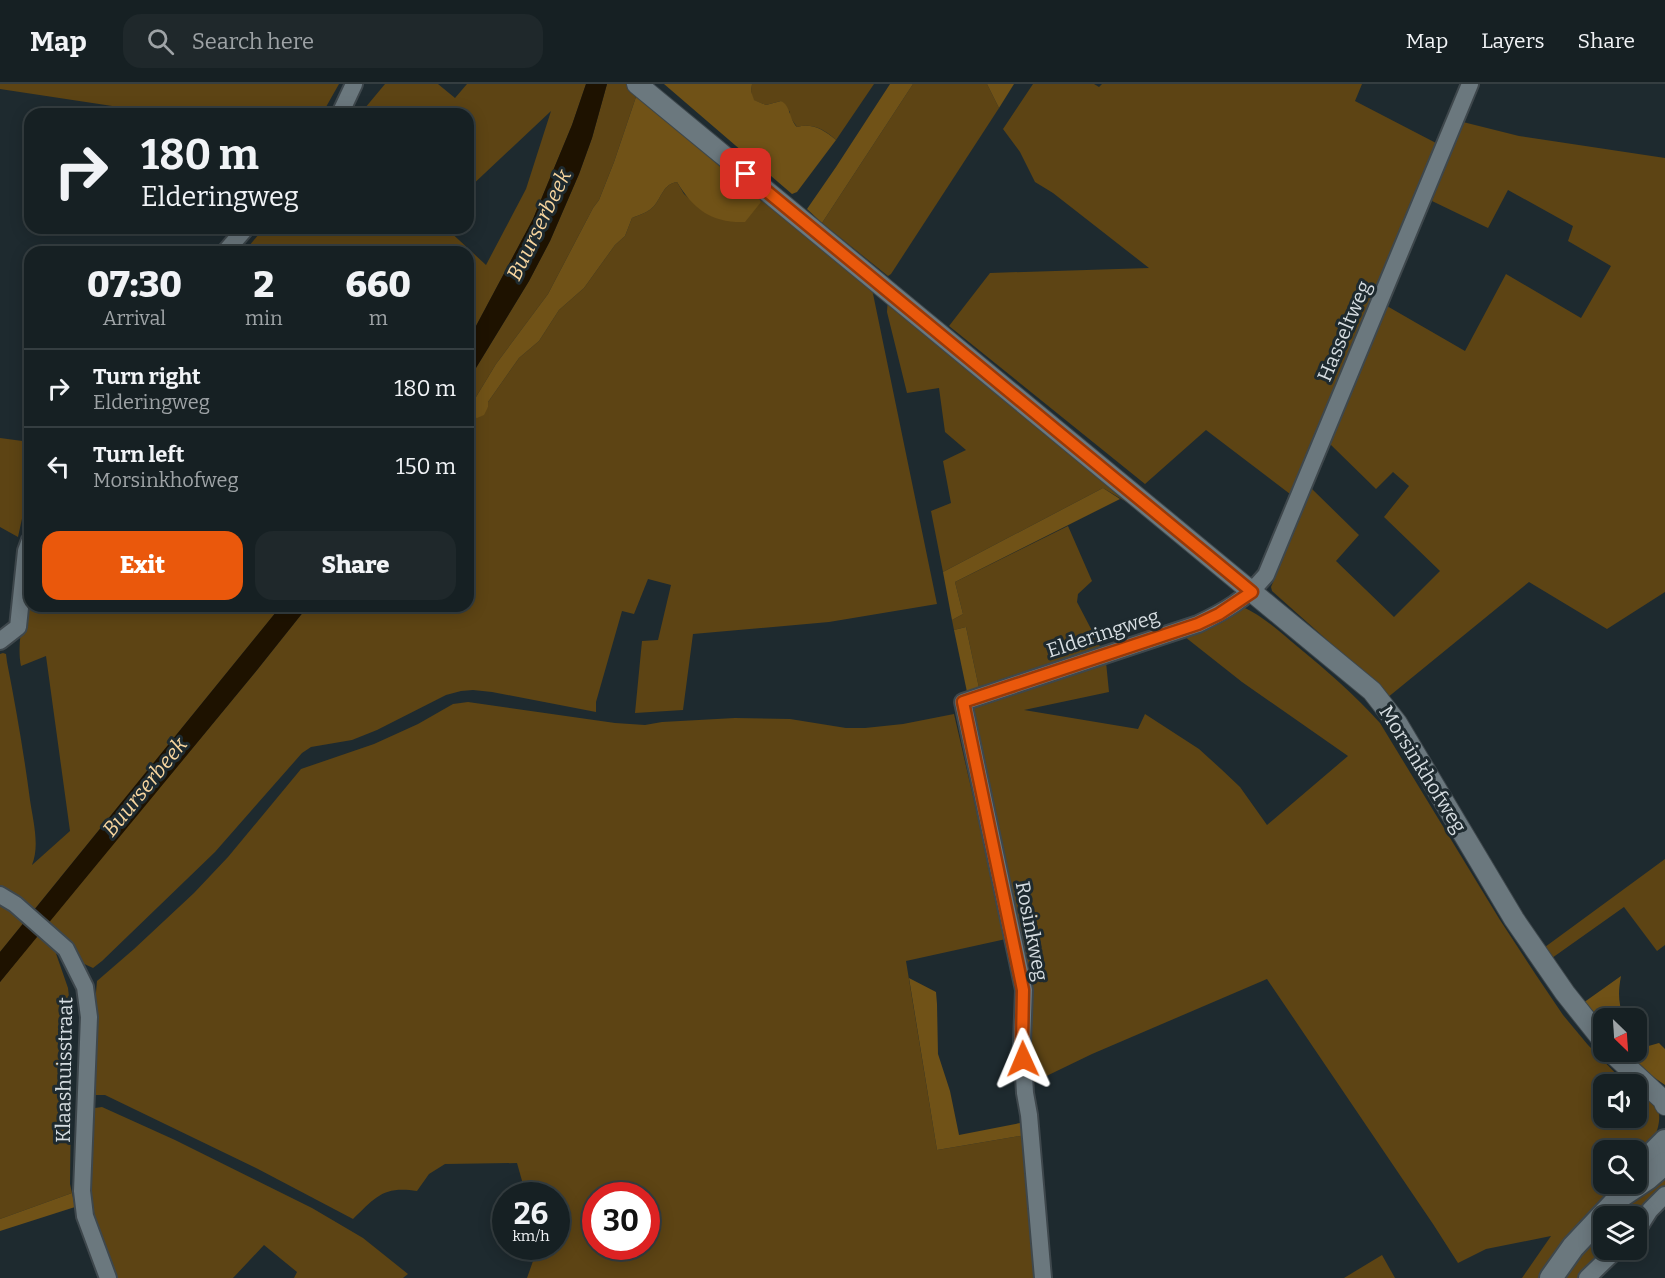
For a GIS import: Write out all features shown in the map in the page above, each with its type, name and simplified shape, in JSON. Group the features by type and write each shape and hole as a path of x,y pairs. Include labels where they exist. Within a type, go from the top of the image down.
{"main road":[{"path":"1647,1159 1665,1141"},
{"path":"1647,1178 1665,1163"},
{"path":"1551,1278 1574,1247 1620,1194"}],"street":[{"path":"343,108 354,84"},
{"name":"Morsinkhofweg","path":"637,84 1372,691 1391,713 1515,919 1565,993 1593,1028"},
{"name":"Hasseltweg","path":"1252,592 1266,575 1470,84"},
{"path":"230,246 241,234"},
{"path":"0,641 18,627 24,571"},
{"name":"Elderingweg","path":"963,702 1198,624 1219,614 1252,592"},
{"name":"Rosinkweg","path":"963,702 1023,990 1022,1042 1025,1093 1029,1115 1043,1278"},
{"name":"Klaashuisstraat","path":"0,895 15,904 66,949 85,987 89,1017 82,1191 85,1216 108,1278"},
{"path":"1622,1062 1664,1102"},
{"path":"1647,1215 1665,1195"},
{"path":"1595,1275 1608,1260"}],"shaded area":[{"path":"0,84 339,84 325,108 125,108 0,89"},
{"path":"385,84 438,84 455,98 467,84 586,84 572,125 533,219 474,330 474,254 486,265 526,189 551,111 474,183 474,108 365,108"},
{"path":"607,84 631,84 638,91 599,200 548,294 496,364 474,400 474,371 529,281 550,241 592,138"},
{"path":"664,84 752,84 751,91 754,100 766,105 781,101 787,106 797,127 818,128 836,140 797,192 792,194"},
{"path":"752,84 874,84 836,140 818,128 797,127 790,117 790,112 781,101 766,105 753,100"},
{"path":"890,84 913,84 822,223 807,209"},
{"path":"913,84 987,84 999,108 888,276 822,223"},
{"path":"987,84 1014,84 999,108"},
{"path":"1033,84 1094,84 1099,87 1102,84 1362,84 1355,101 1436,143 1290,494 1206,430 1145,484 949,326 990,273 1149,268 1053,193 1035,182 1020,152 1003,129"},
{"path":"638,91 761,202 745,222 733,222 705,213 690,200 677,182 669,185 652,208 632,218 625,236 615,245 584,288 559,310 539,341 519,358 488,402 484,415 474,417 474,400 496,364 548,294 599,200"},
{"path":"1463,122 1519,136 1665,158 1665,592 1607,629 1529,582 1387,698 1354,664 1272,591 1271,587 1312,489 1359,535 1336,561 1394,617 1440,571 1384,517 1409,486 1393,472 1376,489 1330,444 1387,306 1465,351 1506,274 1581,318 1611,266 1568,241 1573,226 1508,190 1488,228 1432,201"},
{"path":"677,182 684,194 704,212 761,202 760,199 871,284 937,604 829,622 693,634 683,710 635,713 642,641 658,640 671,585 648,579 634,614 622,611 596,702 596,712 492,692 461,691 446,695 352,740 311,747 302,753 215,852 102,961 93,968 80,962 48,923 303,612 474,612 474,414 488,407 488,402 519,358 539,341 559,310 584,288 615,245 625,236 632,218 652,208 663,191 672,183"},
{"path":"259,234 452,234 465,246 249,246"},
{"path":"888,297 1155,519 1103,488 943,572 931,511 951,503 943,461 966,450 945,432 939,388 907,393 887,312"},
{"path":"0,438 24,441 24,512 18,537 0,527"},
{"path":"1103,488 1120,499 955,582 963,614 952,620 943,572"},
{"path":"1068,526 1092,581 1078,594 1077,602 1101,648 979,688 966,627 954,630 952,620 963,614 955,582"},
{"path":"1241,606 1264,619 1284,635 1361,703 1380,723 1500,920 1563,1015 1593,1050 1593,1062 1605,1062 1616,1074 1593,1074 1593,1128 1647,1128 1647,1098 1657,1105 1658,1129 1647,1151 1647,1140 1593,1140 1593,1194 1606,1194 1597,1206 1593,1206 1593,1211 1542,1278 1522,1278 1551,1236 1486,1249 1458,1263 1267,979 1092,1054 1032,1083 971,714 973,706 1106,662 1109,692 1024,710 1138,729 1145,714 1199,749 1221,769 1240,787 1267,825 1348,756 1242,682 1180,633"},
{"path":"25,612 276,612 34,910 16,895 0,886 0,654 6,654 25,766 35,833 32,865 70,831 46,656 21,666 20,637"},
{"path":"966,627 979,688 967,692 954,630"},
{"path":"468,702 615,723 645,725 735,718 790,719 846,728 865,728 903,724 954,714 1006,939 906,961 937,1150 1026,1135 1040,1278 527,1278 533,1260 570,1260 570,1182 522,1182 517,1163 445,1164 429,1174 417,1191 396,1190 381,1195 353,1219 258,1169 105,1095 96,1095 94,1090 97,981 194,893 228,857 301,769 374,744 418,724 453,704"},
{"path":"1665,859 1665,945 1657,951 1624,907 1552,958 1545,947"},
{"path":"0,901 26,920 0,952"},
{"path":"40,932 52,942 68,988 72,1024 70,1184 72,1193 0,1219 0,982"},
{"path":"1621,976 1619,997 1621,1008 1593,1008 1593,1016 1583,1003"},
{"path":"909,978 936,992 938,1054 950,1091 959,1135 1025,1122 1026,1135 937,1150"},
{"path":"1659,1043 1665,1049 1665,1085 1635,1062 1647,1062 1647,1046"},
{"path":"102,1107 175,1140 312,1208 363,1238 408,1274 403,1278 294,1278 297,1272 264,1245 233,1278 115,1278 95,1220 90,1180 95,1108"},
{"path":"1665,1167 1665,1189 1647,1206 1620,1206 1634,1194 1647,1194 1647,1183"},
{"path":"72,1193 75,1207 0,1231 0,1219"},
{"path":"1593,1236 1593,1260 1600,1260 1581,1278 1561,1278"},
{"path":"1382,1255 1395,1278 1344,1278"}],"water":[{"name":"Buurserbeek","path":"586,84 607,84 579,174 550,241 529,281 474,371 474,330 533,219 572,125"},
{"name":"Buurserbeek","path":"276,612 303,612 0,982 0,952"}],"route":[{"path":"746,174 1252,592 1219,614 1198,624 963,702 1023,990 1023,1059"}]}
